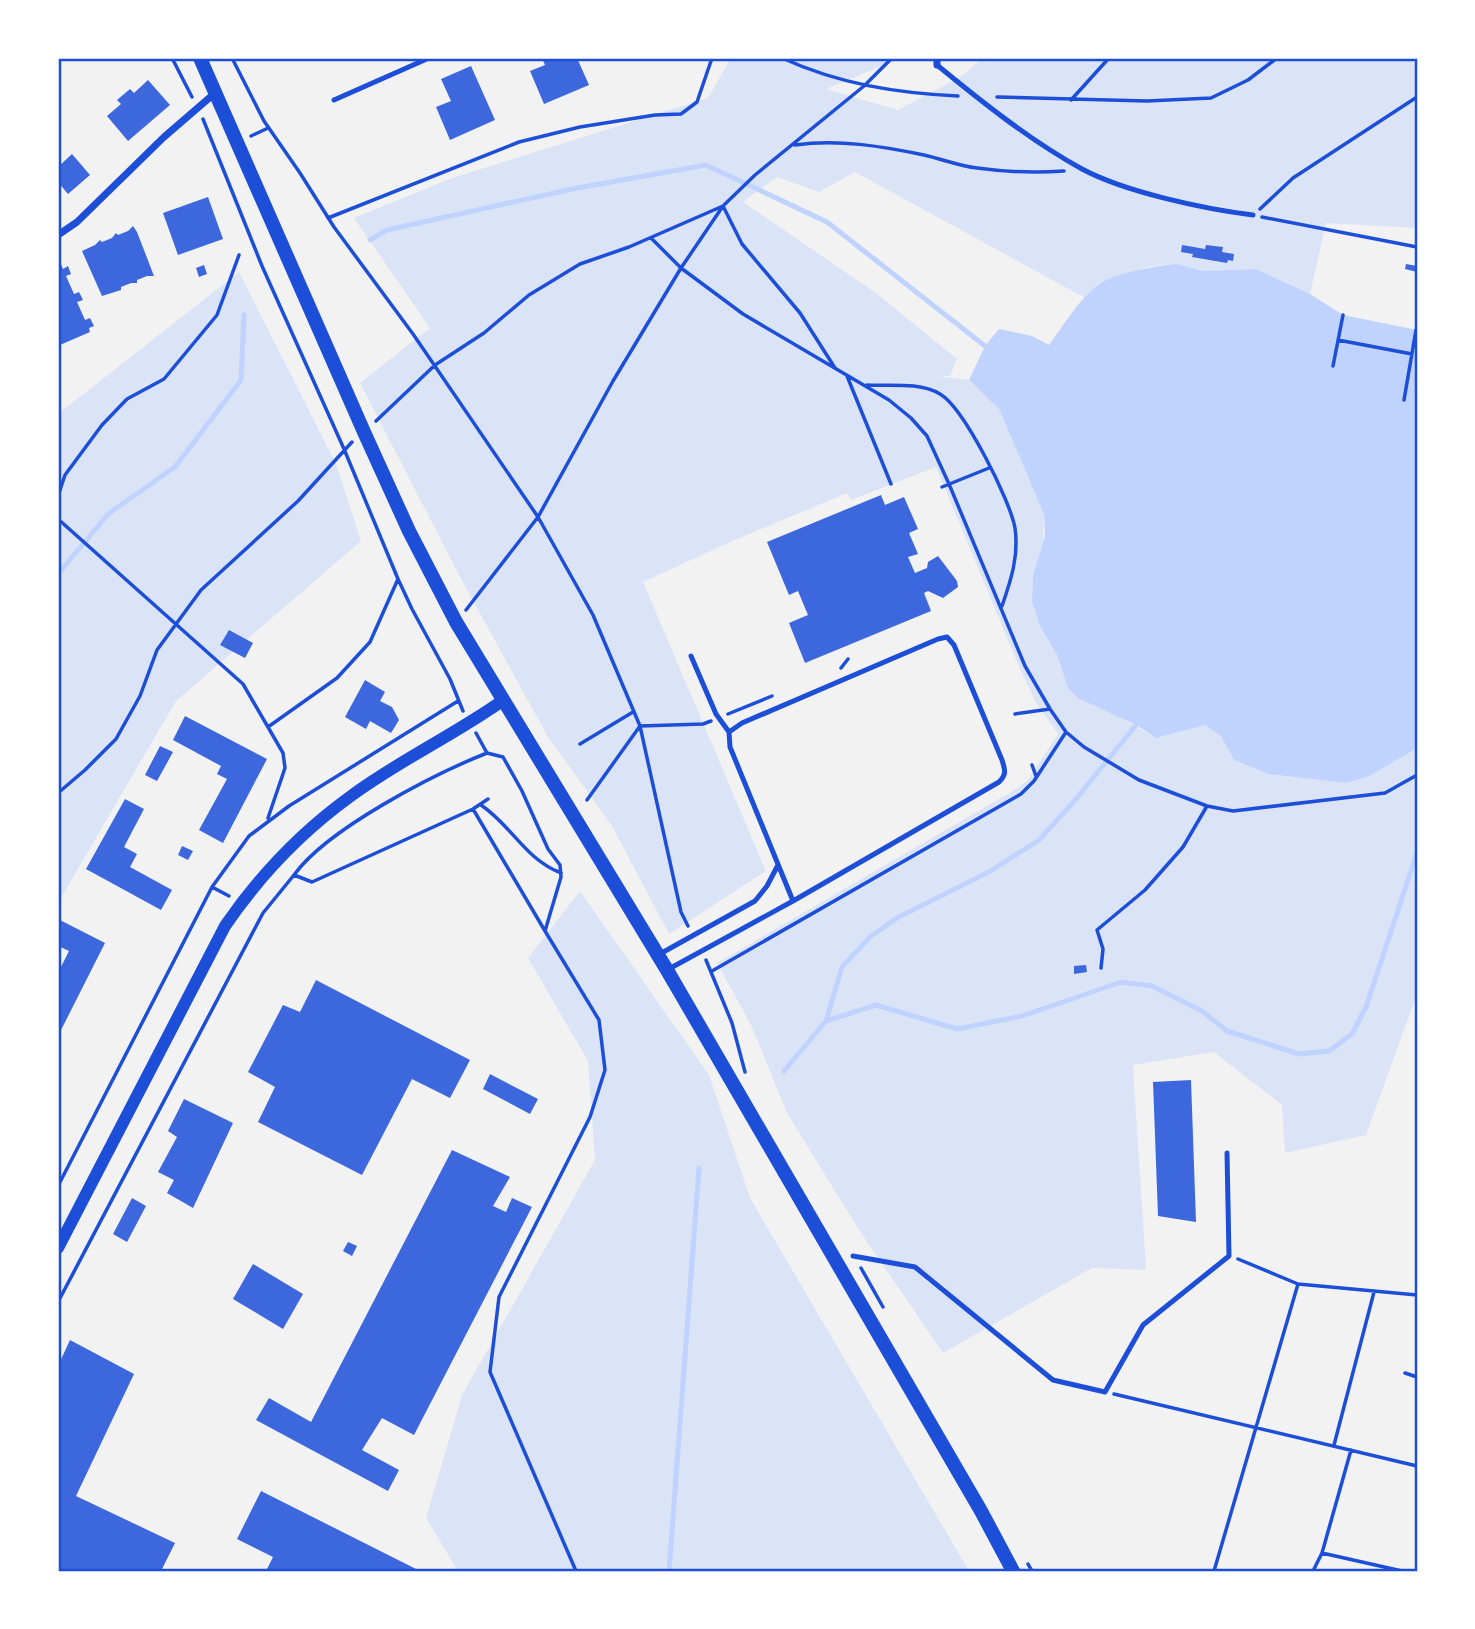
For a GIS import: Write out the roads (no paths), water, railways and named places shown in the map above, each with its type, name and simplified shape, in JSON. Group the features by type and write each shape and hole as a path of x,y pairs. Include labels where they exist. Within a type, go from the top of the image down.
{"main road":[{"path":"201,58 364,432 409,531 456,622 667,970 981,1511 1013,1571"}],"street":[{"path":"58,235 77,222 164,137 215,92"},
{"path":"58,1248 225,926 274,862 322,818 354,794 471,723 502,701"}],"lane":[{"path":"334,100 429,58"},
{"path":"937,61 976,97 1083,169 1147,193 1253,215"},
{"path":"667,970 999,782 1006,771 954,645 947,637 734,727 729,732"},
{"path":"691,656 718,718 729,732 730,747 793,901"},
{"path":"658,955 755,901 778,865"},
{"path":"853,1256 915,1268 1053,1380 1105,1392 1143,1325 1229,1256 1227,1153"}],"water":[{"path":"1177,264 1203,271 1256,269 1310,294 1343,315 1417,330 1417,748 1369,776 1346,783 1268,774 1234,760 1221,736 1205,725 1156,738 1136,725 1078,698 1068,688 1057,655 1040,626 1032,601 1033,575 1045,536 1044,514 999,409 969,380 985,346 999,329 1032,336 1049,345 1084,298 1104,281 1136,271"}],"waterway":[{"path":"370,240 387,230 577,188 706,165 827,222 985,346"},
{"path":"58,574 108,514 175,467 241,380 244,315"},
{"path":"784,1071 826,1021 842,967 870,937 897,918 987,873 1038,841 1136,725"},
{"path":"826,1021 876,1005 957,1029 1022,1016 1121,982 1152,986 1202,1011 1227,1031 1299,1054 1329,1051 1352,1034 1366,1007 1417,853"},
{"path":"669,1571 699,1168"}]}
